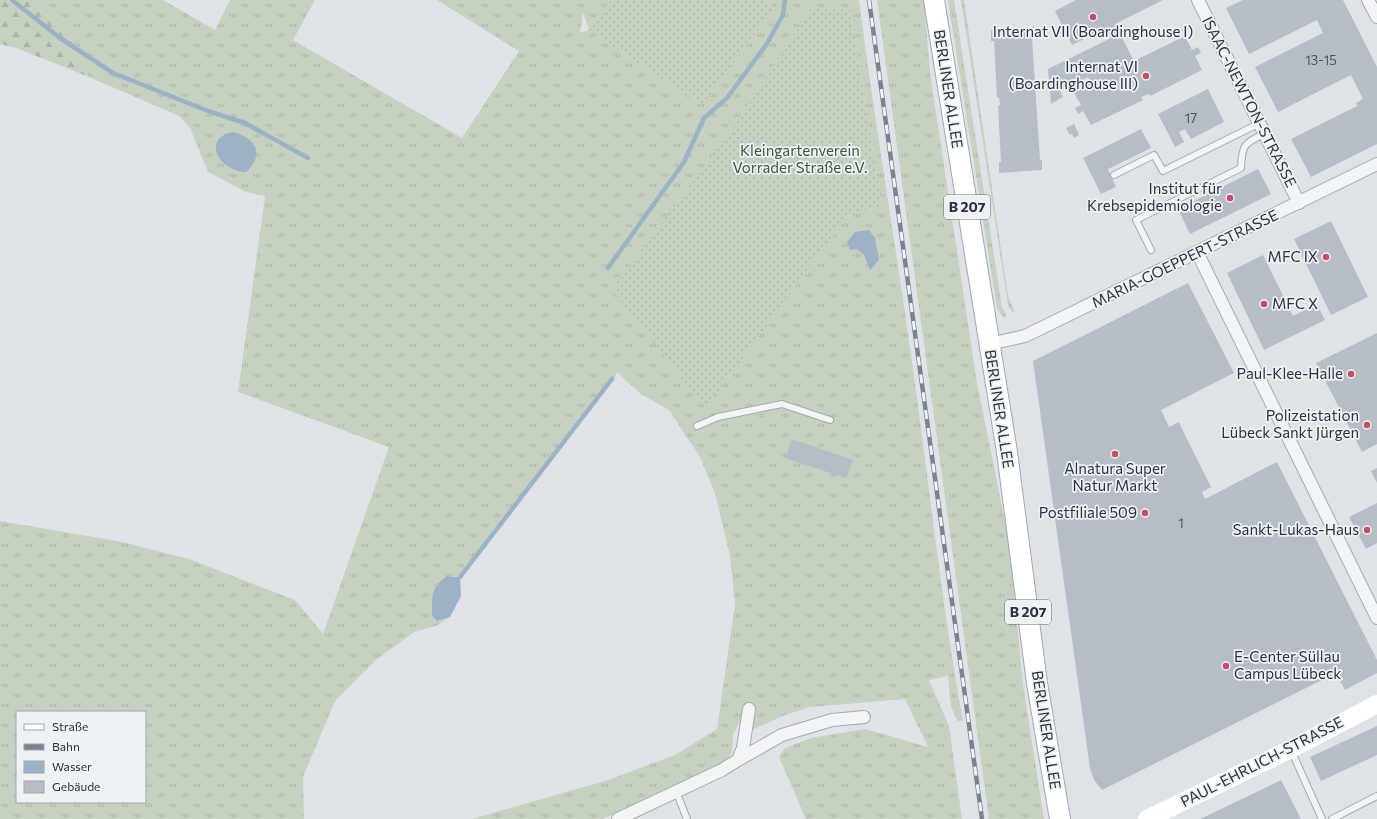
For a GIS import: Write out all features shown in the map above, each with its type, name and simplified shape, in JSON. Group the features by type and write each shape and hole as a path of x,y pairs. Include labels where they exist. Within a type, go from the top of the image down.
{"main road":[{"name":"BERLINER ALLEE","path":"934,0 1007,452 1037,683 1060,819"}],"street":[{"name":"ISAAC-NEWTON-STRASSE","path":"1198,0 1299,203"},
{"path":"1370,0 1377,17"},
{"name":"MARIA-GOEPPERT-STRASSE","path":"989,344 1025,336 1377,164"},
{"path":"1196,252 1377,618"},
{"name":"PAUL-EHRLICH-STRASSE","path":"1147,819 1290,749 1377,704"},
{"path":"738,760 743,748 749,709"},
{"path":"618,819 633,816 676,791 722,770 782,735 832,720 864,717"}],"lane":[{"path":"1114,175 1154,155 1162,171 1262,128"},
{"path":"1151,250 1136,220 1241,168 1242,151 1248,142 1262,128"},
{"path":"697,426 718,417 782,404 830,420"},
{"path":"1290,749 1322,819"},
{"path":"676,791 687,819"},
{"path":"1332,819 1377,796"}],"green space":[{"path":"0,0 26,0 68,32 89,77 16,48 0,44"},
{"path":"26,0 163,0 215,30 230,0 315,0 293,40 462,138 519,51 437,0 612,0 589,30 646,69 703,104 775,7 766,0 859,0 920,420 942,592 963,721 958,721 951,707 948,676 929,680 949,726 962,819 806,819 779,757 785,748 811,738 865,729 928,747 905,699 810,707 785,715 752,730 753,712 744,715 733,734 732,752 723,764 603,819 472,819 608,780 675,755 717,729 735,604 730,556 715,493 700,457 669,410 641,394 617,372 613,380 460,576 447,576 433,608 432,615 438,621 450,617 436,626 414,632 377,659 335,701 303,777 304,819 0,819 0,521 122,542 189,559 295,600 323,634 389,447 238,392 265,196 246,192 208,172 190,128 179,116 89,77 68,32","holes":["811,9 850,10 882,206 847,216 706,407 729,133","583,12 589,30 580,33"]},
{"path":"612,0 766,0 775,7 703,104 646,69 589,30"},
{"path":"877,0 924,0 930,73 977,383 1009,541 1023,685 1044,819 989,819"},
{"path":"948,0 954,0 1002,307 1007,316 1004,318 997,308"},
{"path":"961,0 964,0 1008,296 1015,313 1012,312 1008,305"},
{"name":"Kleingartenverein Vorrader Straße e.V.","path":"811,9 850,10 882,206 847,216 706,408 612,290 729,133"}],"water":[{"path":"233,132 247,138 255,147 256,159 246,172 237,171 228,167 217,154 217,141 223,135"},
{"path":"869,230 875,238 879,260 870,270 864,255 857,249 850,250 847,242 855,232"},
{"path":"447,576 460,577 461,596 450,617 437,621 432,615 433,593 437,585"}],"building":[{"path":"1076,0 1163,0 1115,24 1134,61 1185,36 1192,50 1198,47 1201,53 1195,56 1202,70 1150,96 1149,94 1141,97 1143,100 1091,125 1083,111 1078,114 1075,108 1081,105 1073,91 1091,82 1088,77 1060,91 1063,97 1051,104 1048,69 1111,38 1106,28 1072,45 1065,31 1059,34 1056,28 1062,25 1055,11"},
{"path":"1243,0 1343,0 1377,67 1377,144 1311,177 1291,139 1357,106 1356,103 1363,99 1351,75 1278,112 1255,67 1323,33 1317,20 1249,54 1226,8"},
{"path":"1034,27 1034,38 1032,38 1040,160 1042,160 1042,170 999,173 999,162 1001,162 998,106 1000,105 999,97 997,98 994,41 991,41 991,30"},
{"path":"1208,89 1224,122 1191,139 1185,129 1179,132 1184,142 1175,147 1158,114"},
{"path":"1074,124 1079,135 1074,138 1072,134 1070,135 1066,128"},
{"path":"1141,129 1151,148 1108,169 1116,187 1101,194 1083,158"},
{"name":"Institut für Krebsepidemiologie","path":"1258,169 1271,194 1190,234 1178,209"},
{"name":"MFC IX","path":"1331,221 1368,297 1331,315 1294,239"},
{"name":"MFC X","path":"1263,255 1293,316 1317,304 1325,320 1264,350 1227,273"},
{"path":"1188,283 1234,373 1161,410 1169,427 1179,422 1211,487 1202,492 1205,499 1277,462 1377,660 1377,673 1345,690 1336,673 1102,790 1094,780 1090,768 1033,361"},
{"path":"1377,333 1377,444 1362,452 1316,363"},
{"path":"792,439 853,460 846,478 785,458"},
{"path":"1377,468 1377,483 1371,471"},
{"name":"Sankt-Lukas-Haus","path":"1377,503 1377,543 1366,549 1349,517"},
{"path":"1377,726 1377,755 1321,781 1310,757"},
{"path":"1281,780 1301,819 1200,819 1265,788"}],"waterway":[{"path":"12,0 60,38 113,73 208,111 245,123 308,158"},
{"path":"608,268 684,162 704,118 727,98 766,45 783,15 785,0"},
{"path":"460,577 612,379"}],"railway":[{"path":"869,0 982,819"}],"place":[{"name":"Internat VII (Boardinghouse I)","path":"1093,17"},
{"name":"Internat VI (Boardinghouse III)","path":"1146,76"},
{"name":"Institut für Krebsepidemiologie","path":"1230,198"},
{"name":"MFC IX","path":"1326,257"},
{"name":"MFC X","path":"1264,304"},
{"name":"Paul-Klee-Halle","path":"1351,374"},
{"name":"Polizeistation Lübeck Sankt Jürgen","path":"1367,425"},
{"name":"Alnatura Super Natur Markt","path":"1115,454"},
{"name":"Postfiliale 509","path":"1145,513"},
{"name":"Sankt-Lukas-Haus","path":"1367,530"},
{"name":"E-Center Süllau Campus Lübeck","path":"1226,666"}]}
